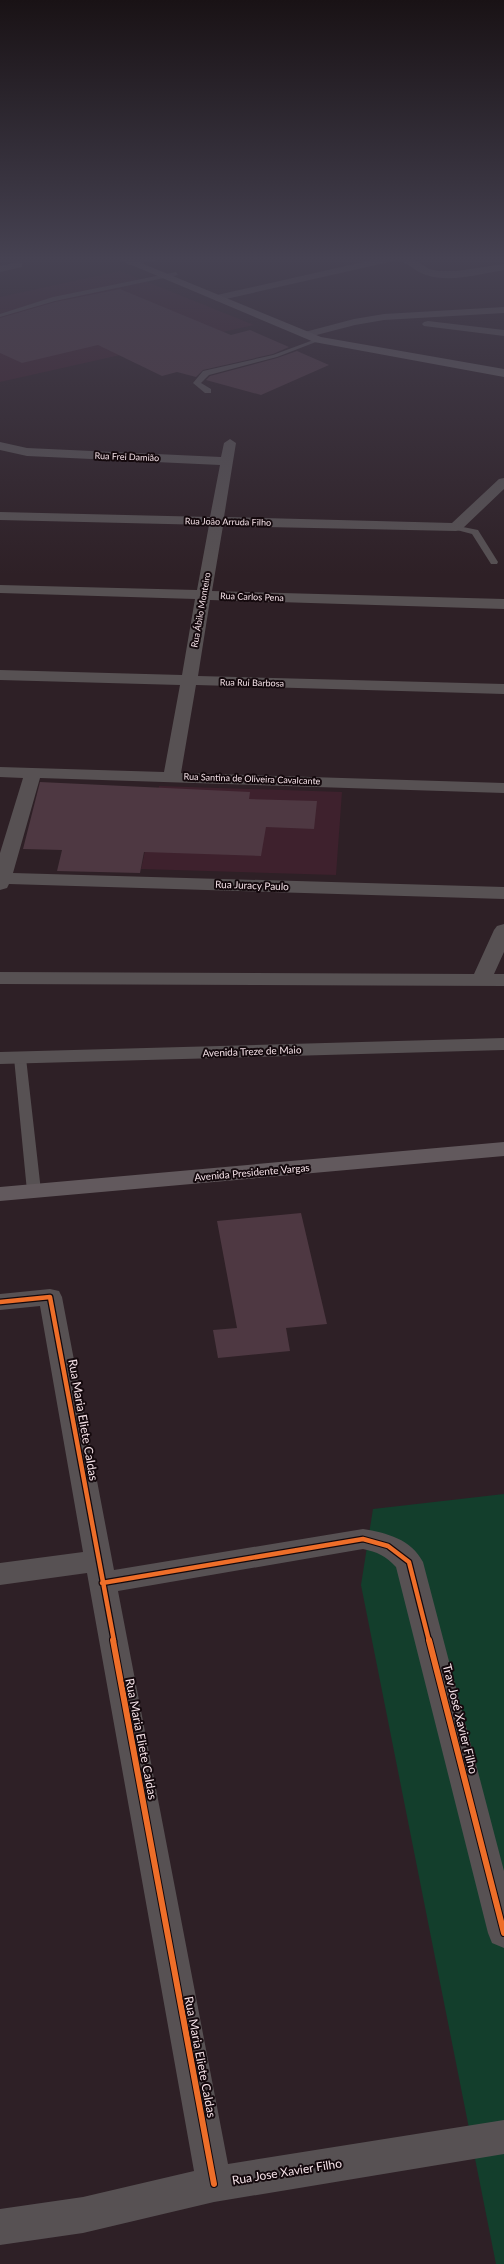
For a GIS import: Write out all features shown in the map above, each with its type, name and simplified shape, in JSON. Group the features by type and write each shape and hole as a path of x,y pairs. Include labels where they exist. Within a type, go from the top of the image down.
{"main road":[{"path":"449,364 504,373"},
{"name":"Avenida Presidente Vargas","path":"0,1194 504,1149"}],"street":[{"name":"Rua Ábilo Monteiro","path":"172,777 230,442"},
{"name":"Rua Frei Damião","path":"0,446 27,452"},
{"name":"Rua Frei Damião","path":"0,453 27,452 228,460"},
{"path":"456,527 504,482"},
{"name":"Rua João Arruda Filho","path":"0,516 456,527"},
{"name":"Rua Carlos Pena","path":"0,589 504,604"},
{"name":"Rua Rui Barbosa","path":"0,674 188,681 504,689"},
{"name":"Rua Santina de Oliveira Cavalcante","path":"0,772 504,788"},
{"path":"1,880 33,773"},
{"name":"Rua Juracy Paulo","path":"1,880 504,893"},
{"path":"481,980 504,930"},
{"path":"0,978 504,980"},
{"name":"Avenida Treze de Maio","path":"10,1058 504,1044"},
{"name":"Rua Maria Eliete Caldas","path":"0,1302 50,1297 214,2184"},
{"name":"Trav José Xavier Filho","path":"100,1572 363,1538 389,1544 398,1550 409,1562 504,1933"},
{"path":"0,1574 100,1572"},
{"name":"Rua Jose Xavier Filho","path":"0,2227 83,2215 214,2184 504,2137"}],"lane":[{"path":"208,392 197,383 206,373 244,364"},
{"path":"456,527 475,532 494,562"},
{"path":"10,1058 34,1191"}],"shaded area":[{"path":"0,364 82,364 0,382"},
{"path":"159,786 342,792 336,875 141,869"}],"green space":[{"path":"504,1494 504,2264 496,2264 361,1585 373,1509"}],"building":[{"path":"137,364 231,364 203,370 196,377 177,372 162,376"},
{"path":"256,364 326,364 329,365 261,395 206,380 210,376"},
{"path":"40,782 250,792 249,799 317,801 314,829 266,827 261,856 144,852 140,873 57,871 62,850 23,849"},
{"path":"301,1213 327,1324 286,1328 290,1351 218,1358 213,1330 237,1328 217,1221"}],"cycle path":[{"path":"0,1302 50,1297 214,2184"},
{"path":"102,1583 363,1539 393,1548 403,1556 409,1562 504,1933"}]}
